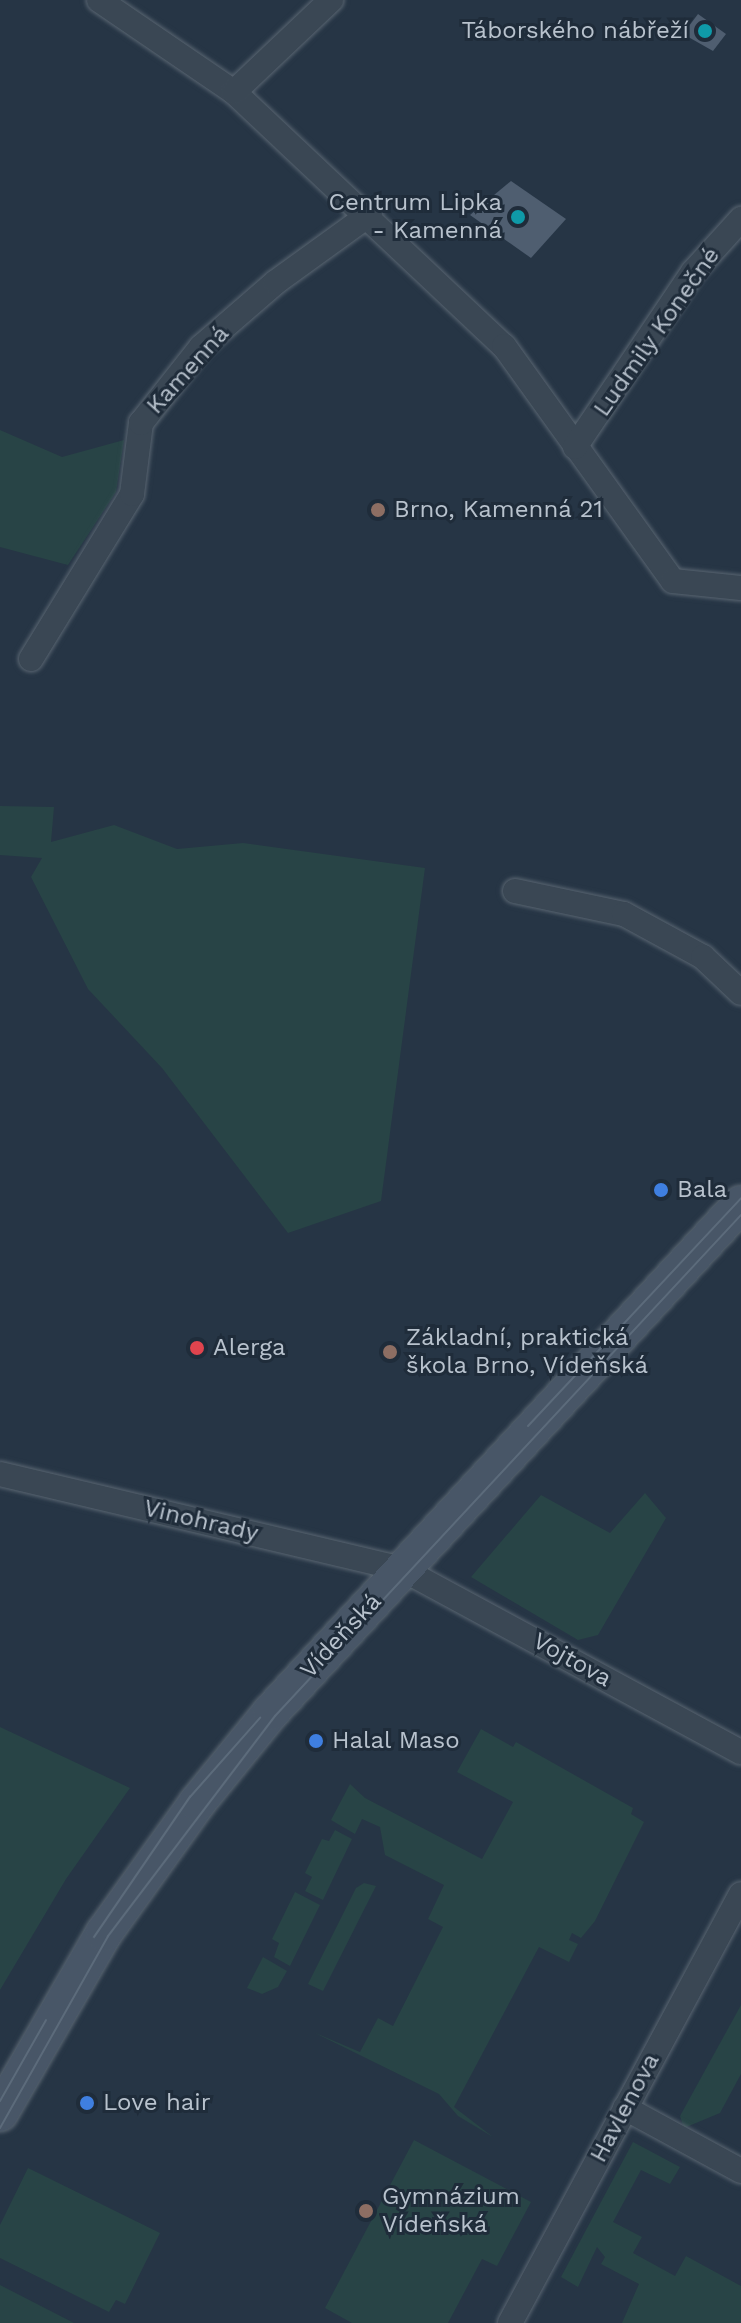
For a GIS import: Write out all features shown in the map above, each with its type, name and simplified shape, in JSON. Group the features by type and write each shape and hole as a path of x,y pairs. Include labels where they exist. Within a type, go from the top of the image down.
{"main road":[{"name":"Vídeňská","path":"0,2113 152,1859 271,1712 741,1204"}],"street":[{"path":"99,0 234,92 370,214 504,346 673,581 741,588"},
{"path":"234,92 331,0"},
{"name":"Kamenná","path":"31,659 132,494 141,423 201,347 276,282 370,214"},
{"name":"Ludmily Konečné","path":"575,447 693,272 741,219"},
{"path":"515,891 624,914 703,957 741,993"},
{"name":"Vinohrady","path":"0,1474 402,1569"},
{"name":"Vojtova","path":"402,1569 741,1752"},
{"name":"Havlenova","path":"510,2323 741,1894"},
{"path":"625,2108 741,2171"}],"green space":[{"path":"0,430 62,457 124,440 116,492 68,565 0,547"},
{"path":"0,806 54,807 51,842 114,825 177,849 243,843 425,868 381,1201 288,1233 162,1068 88,989 31,877 42,858 0,855"},
{"path":"645,1493 666,1518 598,1635 578,1640 471,1577 541,1495 610,1533"},
{"path":"0,1727 130,1788 66,1879 0,1990"},
{"path":"481,1729 513,1747 516,1742 633,1808 631,1814 644,1822 595,1921 581,1938 572,1933 569,1940 578,1944 569,1962 539,1947 454,2107 493,2137 458,2116 439,2094 313,2032 360,2052 378,2018 393,2026 443,1927 428,1919 444,1885 385,1855 380,1827 362,1819 355,1834 331,1820 350,1784 365,1798 482,1859 513,1802 457,1772"},
{"path":"335,1830 352,1839 323,1900 305,1891 312,1877 305,1873 322,1839 329,1841"},
{"path":"364,1883 376,1886 323,1991 308,1984 356,1888"},
{"path":"295,1892 320,1905 290,1966 274,1957 279,1943 272,1939"},
{"path":"263,1957 287,1971 278,1987 262,1994 247,1988"},
{"path":"741,2005 741,2074 720,2113 684,2128 680,2116"},
{"path":"414,2140 531,2202 497,2266 482,2259 448,2323 352,2323 325,2308"},
{"path":"633,2142 680,2167 670,2184 641,2170 613,2222 642,2237 633,2253 675,2276 686,2256 741,2286 741,2323 622,2323 639,2284 601,2264 605,2257 597,2247 578,2287 561,2277"},
{"path":"28,2168 160,2233 125,2304 116,2300 109,2312 0,2258 0,2225"},
{"path":"0,2285 74,2323 0,2323"}],"building":[{"name":"Táborského nábřeží","path":"698,14 726,34 713,51 683,34"},
{"name":"Centrum Lipka - Kamenná","path":"511,181 566,219 531,258 470,215"}],"tram line":[{"path":"528,1426 741,1198"},
{"path":"0,2128 108,1936 275,1716 741,1215"},
{"path":"94,1937 190,1797 260,1718"},
{"path":"0,2101 46,2020"}],"place":[{"name":"Táborského nábřeží","path":"705,31"},
{"name":"Centrum Lipka - Kamenná","path":"518,217"},
{"name":"Brno, Kamenná 21","path":"378,510"},
{"name":"Bala","path":"661,1190"},
{"name":"Alerga","path":"197,1348"},
{"name":"Základní, praktická škola Brno, Vídeňská","path":"390,1352"},
{"name":"Halal Maso","path":"316,1741"},
{"name":"Love hair","path":"87,2103"},
{"name":"Gymnázium Vídeňská","path":"366,2211"}]}
